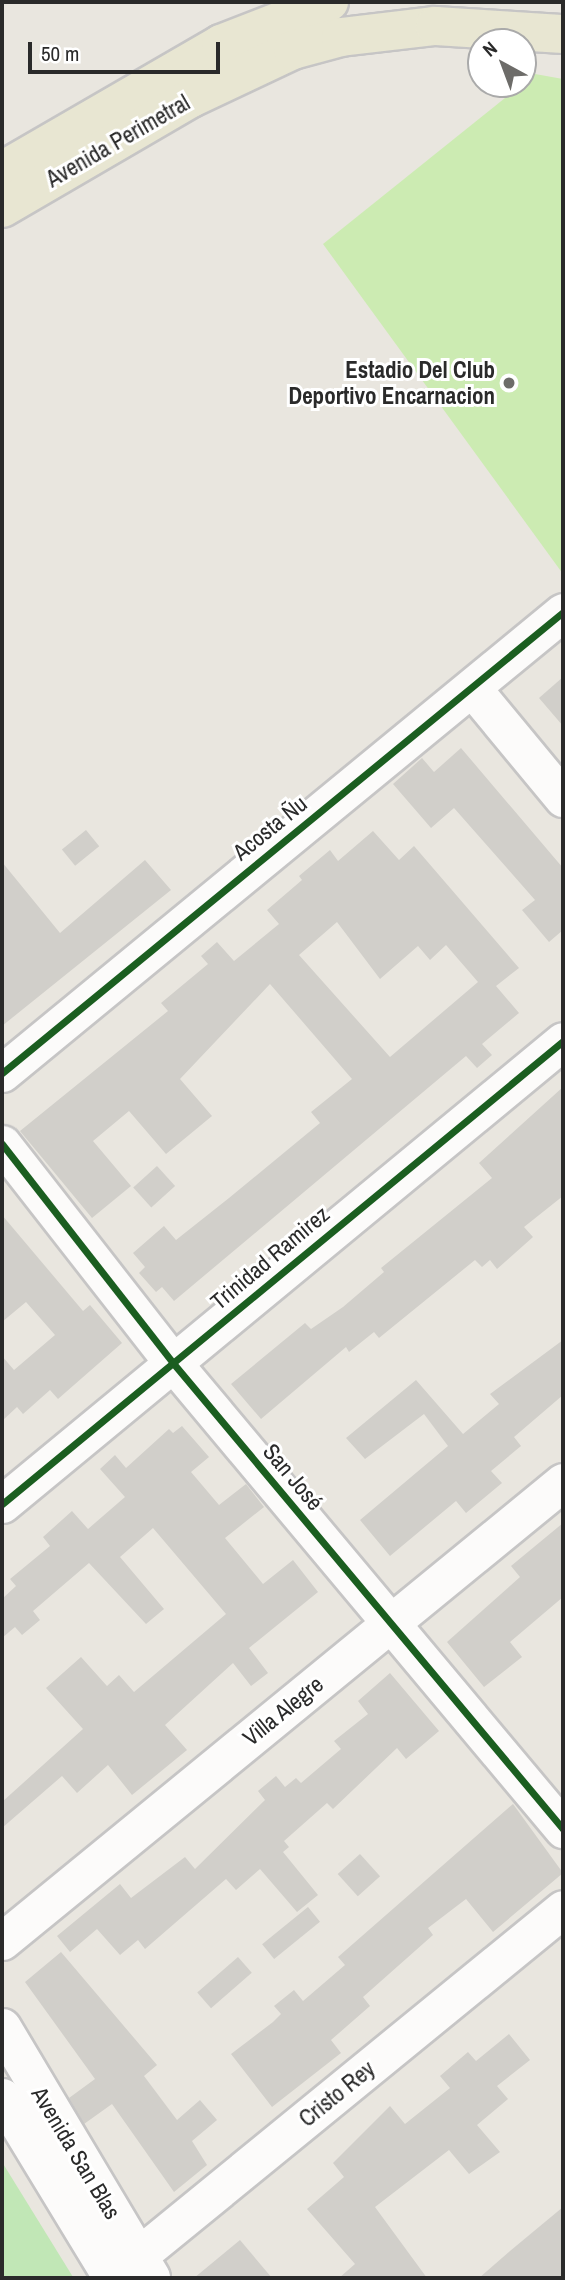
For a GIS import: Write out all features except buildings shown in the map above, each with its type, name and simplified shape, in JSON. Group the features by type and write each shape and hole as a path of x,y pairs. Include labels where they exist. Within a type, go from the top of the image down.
{"main road":[{"name":"Avenida Perimetral","path":"2,171 221,44 329,2"},
{"name":"Avenida Perimetral","path":"2,208 191,98 293,50 341,37 435,26 563,34"}],"street":[{"name":"Acosta Ñu","path":"2,1073 563,612"},
{"path":"472,688 563,798"},
{"name":"Trinidad Ramirez","path":"2,1504 563,1041"},
{"name":"San José","path":"2,1144 173,1363 563,1829"},
{"name":"Villa Alegre","path":"2,1941 563,1482"},
{"name":"Cristo Rey","path":"122,2275 563,1909"},
{"name":"Avenida San Blas","path":"2,2027 122,2275"},
{"name":"Avenida San Blas","path":"2,2097 122,2275"}],"green space":[{"name":"Estadio Del Club Deportivo Encarnacion","path":"537,74 563,79 563,574 323,244 505,98 537,98"},
{"path":"2,2162 73,2277 2,2278"}],"cycle path":[{"path":"2,1073 563,612"},
{"path":"2,1504 563,1041"},
{"path":"2,1144 173,1363 563,1829"}],"place":[{"name":"Estadio Del Club Deportivo Encarnacion","path":"509,383"}]}
